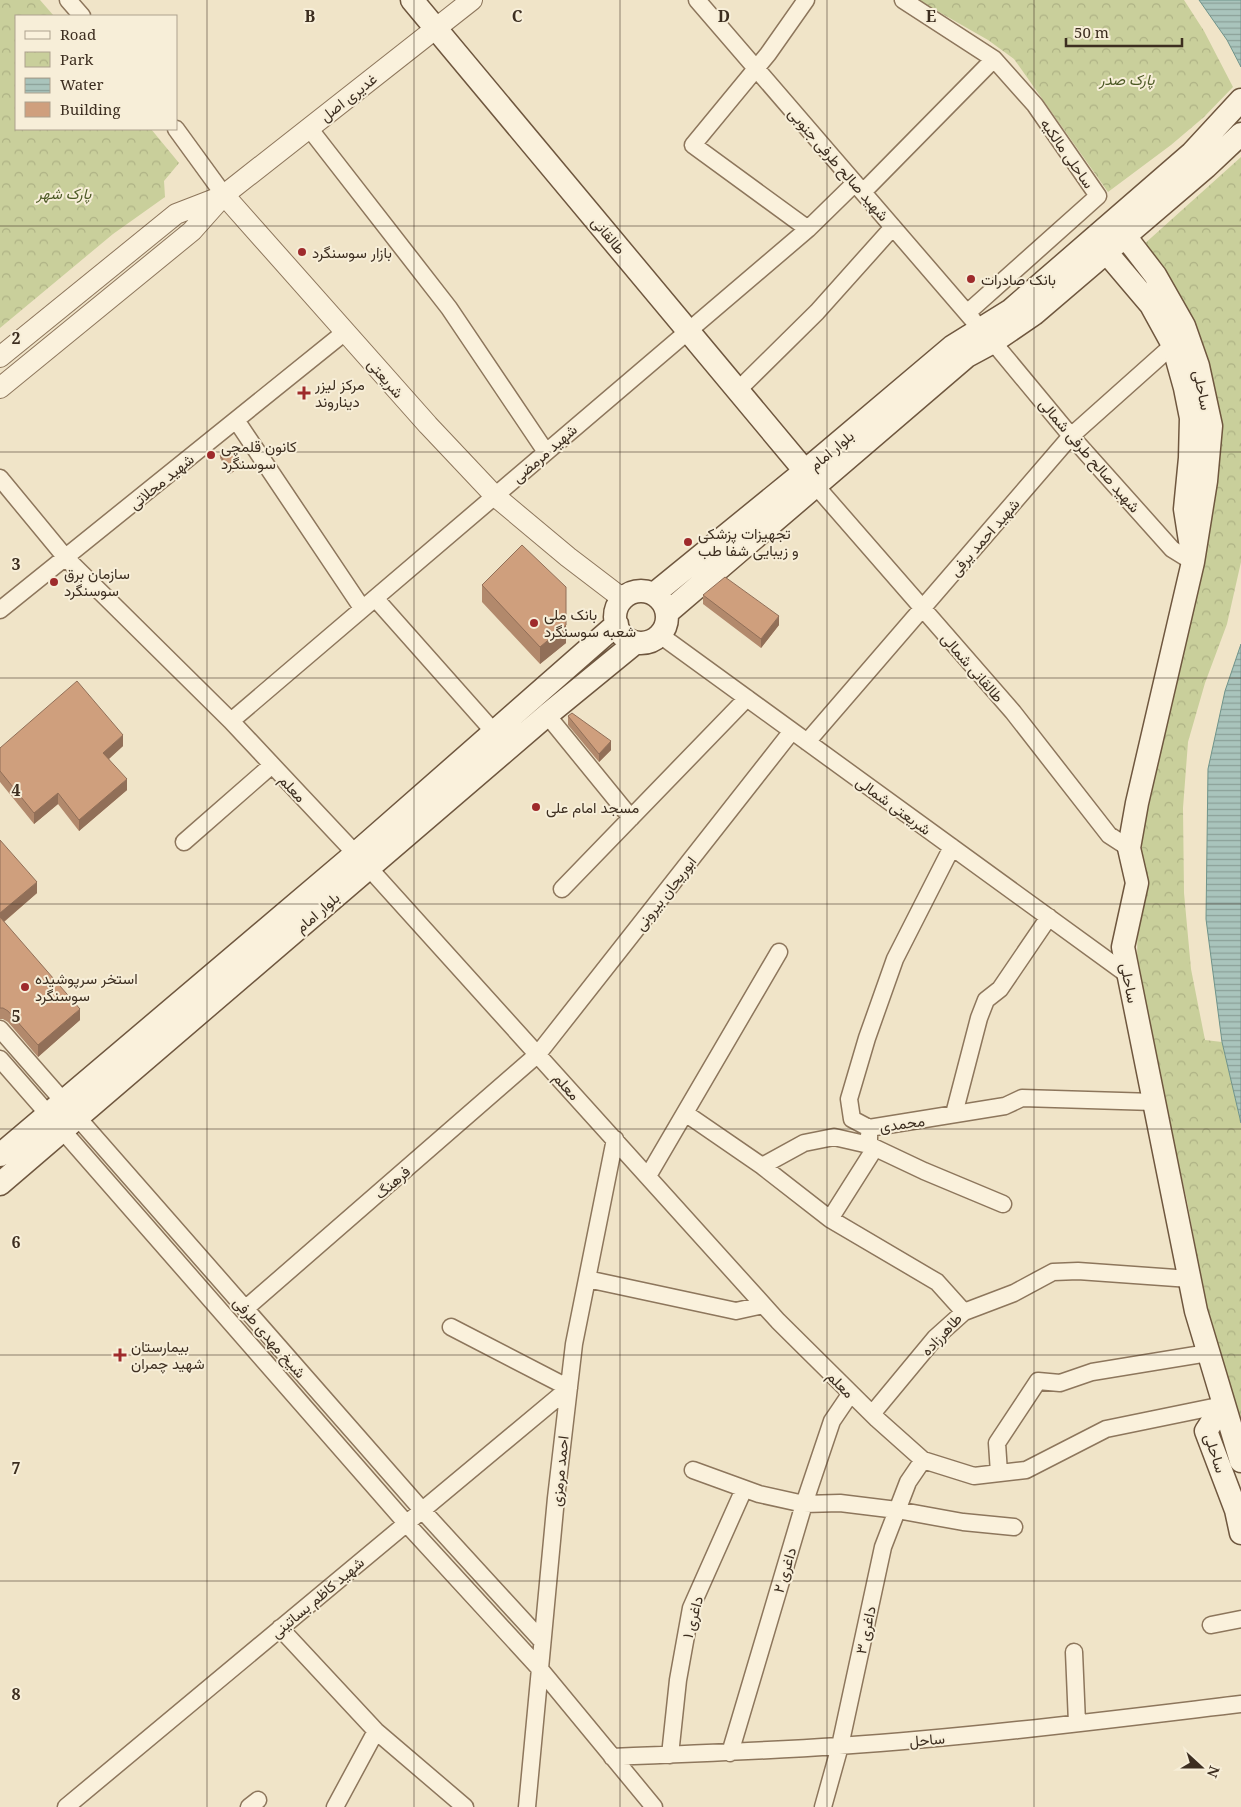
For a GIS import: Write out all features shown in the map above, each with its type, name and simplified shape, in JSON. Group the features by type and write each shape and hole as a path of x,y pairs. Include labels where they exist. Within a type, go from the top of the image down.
{"main road":[{"name":"طالقانی","path":"412,0 811,478"},
{"name":"بلوار امام","path":"667,613 953,346 1011,310 1192,153 1241,100"},
{"path":"980,328 1034,314 1241,134"},
{"name":"ساحلی","path":"1125,236 1155,275 1184,326 1198,366 1210,426 1206,481 1193,562 1136,803 1129,848 1137,883 1123,947 1196,1311 1241,1460"},
{"name":"ساحلی","path":"1106,252 1151,305 1173,345 1191,418 1190,458 1185,509 1193,562"},
{"name":"بلوار امام","path":"654,594 811,478 967,356 980,328"},
{"path":"638,592 654,594 664,606 667,613 667,621 660,635 649,642 635,642 624,636 616,624 616,611 623,599 638,592"},
{"name":"بلوار امام","path":"0,1184 70,1124 362,861 494,732 616,624"},
{"name":"بلوار امام","path":"0,1155 56,1107 547,715 635,642"},
{"name":"ساحلی","path":"1223,1405 1206,1430 1236,1510 1241,1533"}],"street":[{"path":"68,0 81,15"},
{"name":"غدیری اصل","path":"0,388 192,231 224,195 472,0"},
{"name":"شهید صالح طرفی جنوبی","path":"697,0 980,328"},
{"path":"806,0 768,54 693,145 808,228"},
{"name":"ساحلی مالکیه","path":"903,0 994,59 1035,105 1098,196 980,328"},
{"name":"شهید مرمضی","path":"231,721 688,330 859,187 994,59"},
{"path":"309,128 449,308 546,452"},
{"name":"شریعتی","path":"177,130 224,195 428,425 495,496 568,557 623,599"},
{"name":"غدیری اصل","path":"0,357 176,214 224,195"},
{"path":"738,390 817,312 893,227"},
{"name":"شهید صالح طرفی شمالی","path":"980,328 1071,436 1172,549 1193,562"},
{"name":"شهید محلاتی","path":"0,610 345,332"},
{"name":"شهید احمد یرفی","path":"807,742 1071,436 1173,345"},
{"path":"236,420 369,603 494,732"},
{"name":"معلم","path":"0,478 66,558 231,721 362,861 763,1305 872,1414 923,1460 974,1476 1026,1470 1106,1429 1223,1405"},
{"name":"طالقانی شمالی","path":"811,478 1013,712 1109,835 1129,848"},
{"name":"شریعتی شمالی","path":"660,635 1128,975"},
{"path":"562,889 747,698"},
{"path":"547,715 631,818"},
{"name":"ابوریحان بیرونی","path":"538,1054 792,731"},
{"path":"184,842 272,765"},
{"name":"محمدی","path":"952,847 895,959 866,1038 849,1099 852,1119 869,1128 1005,1106 1022,1098 1154,1102"},
{"path":"954,1114 979,1018 986,1000 1000,988 1048,917"},
{"path":"648,1176 779,952"},
{"name":"شیخ مهدی طرفی","path":"0,1029 70,1124 406,1523 540,1669 654,1807"},
{"name":"فرهنگ","path":"245,1309 538,1054"},
{"name":"شیخ مهدی طرفی","path":"0,1059 56,1107"},
{"name":"طاهرزاده","path":"685,1113 762,1166 830,1218 937,1282 964,1312 935,1338 872,1414"},
{"name":"شیخ مهدی طرفی","path":"70,1124 245,1309 422,1510 542,1641"},
{"path":"830,1218 872,1146 869,1128"},
{"path":"762,1166 804,1143 834,1138 872,1146 924,1171 1003,1204"},
{"name":"احمد مرمزی","path":"527,1807 568,1388 574,1344 615,1139"},
{"path":"964,1312 1014,1293 1053,1272 1078,1271 1190,1280"},
{"path":"587,1279 736,1311 763,1305"},
{"path":"451,1327 568,1388"},
{"path":"999,1473 997,1443 1038,1381 1060,1383 1092,1372 1208,1353"},
{"name":"شهید کاظم بساتینی","path":"66,1807 568,1388"},
{"name":"داغری ۲","path":"730,1753 804,1504 832,1421 851,1393"},
{"name":"داغری ۳","path":"823,1807 840,1746 883,1547 908,1482 923,1460"},
{"path":"694,1470 760,1494 804,1504 840,1503 1014,1528"},
{"name":"داغری ۱","path":"670,1755 678,1680 691,1608 744,1488"},
{"path":"1211,1625 1241,1619"},
{"path":"280,1628 376,1731 465,1807"},
{"path":"1074,1652 1076,1724"},
{"name":"ساحل","path":"612,1757 730,1753 840,1746 1076,1724 1241,1704"},
{"path":"335,1807 376,1731"}],"green space":[{"name":"پارک شهر","path":"0,0 40,0 53,15 15,15 15,130 152,130 179,163 164,181 165,197 113,234 0,328"},
{"name":"پارک صدر","path":"918,0 1184,0 1204,31 1233,87 1204,117 1171,145 1108,192 1014,59 988,40"},
{"path":"1241,157 1241,562 1227,624 1205,683 1188,742 1183,808 1184,893 1191,969 1205,1040 1222,1042 1241,1123 1241,1431 1209,1320 1187,1201 1137,980 1138,842 1213,382 1204,348 1192,323 1142,246"}],"water":[{"path":"1199,0 1241,0 1241,67 1227,40"},
{"path":"1241,644 1241,1123 1222,1042 1206,919 1208,769 1225,691"}],"building":[{"path":"232,448 241,463 230,471 220,455"},
{"name":"بانک ملی شعبه سوسنگرد","path":"522,545 566,587 566,625 540,647 482,585"},
{"path":"725,577 779,616 761,639 703,595"},
{"path":"77,681 123,735 103,753 127,779 79,820 58,793 34,813 0,771 0,748"},
{"path":"572,713 611,741 599,754 568,716"},
{"path":"0,840 37,882 0,913"},
{"name":"استخر سرپوشیده سوسنگرد","path":"0,917 80,1009 38,1045 8,1011 0,1008"}],"place":[{"name":"بازار سوسنگرد","path":"302,252"},
{"name":"بانک صادرات","path":"971,279"},
{"name":"مرکز لیزر دیناروند","path":"304,393"},
{"name":"کانون قلمچی سوسنگرد","path":"211,455"},
{"name":"تجهیزات پزشکی و زیبایی شفا طب","path":"688,542"},
{"name":"سازمان برق سوسنگرد","path":"54,582"},
{"name":"بانک ملی شعبه سوسنگرد","path":"534,623"},
{"name":"مسجد امام علی","path":"536,807"},
{"name":"استخر سرپوشیده سوسنگرد","path":"25,987"},
{"name":"بیمارستان شهید چمران","path":"120,1355"}]}
